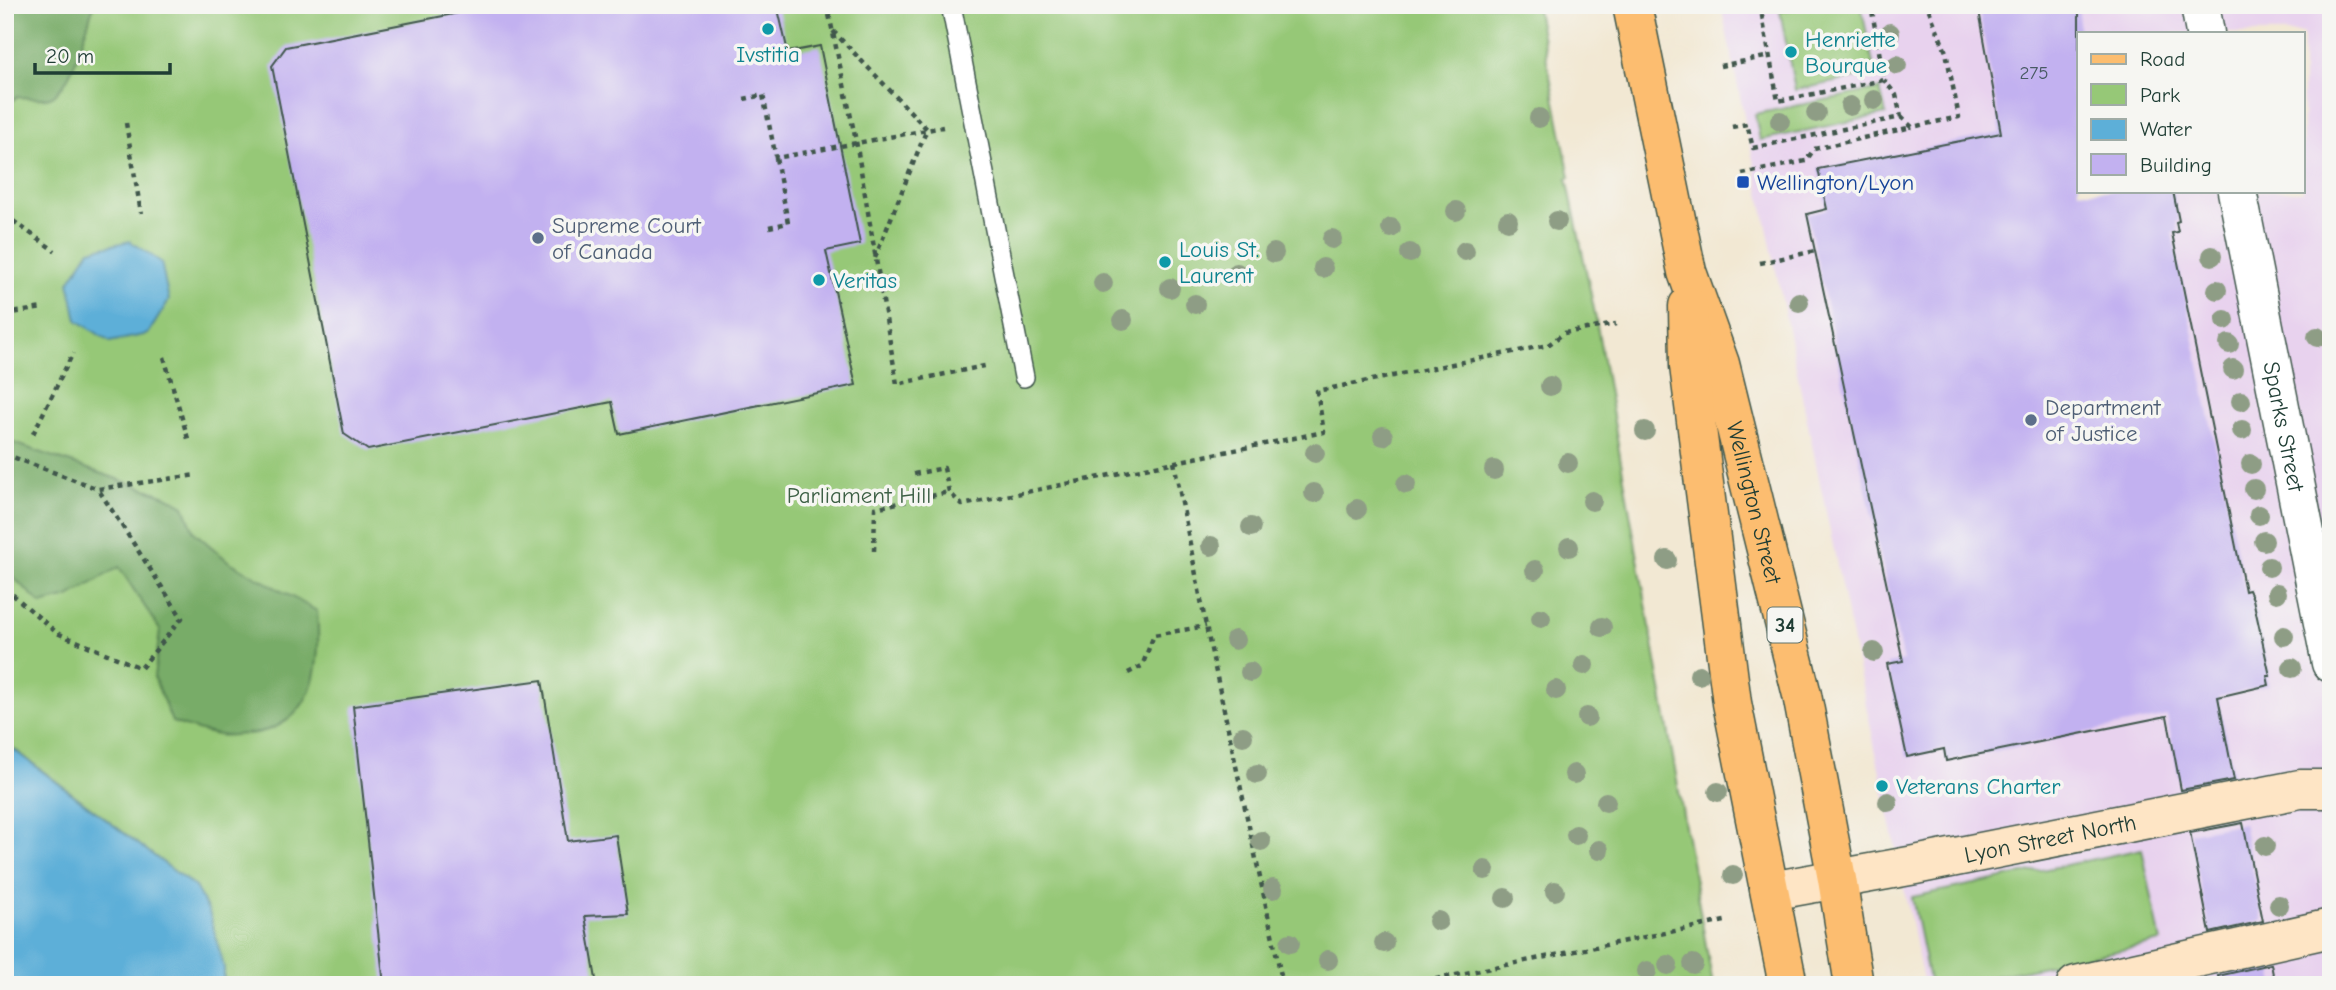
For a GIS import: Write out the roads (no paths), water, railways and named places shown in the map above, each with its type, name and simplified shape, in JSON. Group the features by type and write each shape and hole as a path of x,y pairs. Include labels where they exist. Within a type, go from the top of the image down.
{"main road":[{"name":"Wellington Street","path":"1632,5 1687,272 1720,363 1802,695 1854,985"},
{"name":"Wellington Street","path":"1687,272 1689,366 1732,703 1788,985"}],"street":[{"path":"2200,5 2205,32"},
{"name":"Sparks Street","path":"2237,192 2331,663"},
{"name":"Lyon Street North","path":"1770,891 2300,789 2331,789"},
{"path":"2076,985 2331,928"}],"lane":[{"path":"951,5 1024,377"}],"water":[{"path":"130,241 161,262 169,300 148,334 110,342 77,320 69,282 90,250"},
{"path":"5,743 195,887 209,912 224,968 224,985 5,985"}],"place":[{"name":"Ivstitia","path":"768,29"},
{"name":"Henriette Bourque","path":"1791,52"},
{"name":"Wellington/Lyon","path":"1743,182"},
{"name":"Supreme Court of Canada","path":"538,238"},
{"name":"Louis St. Laurent","path":"1165,262"},
{"name":"Veritas","path":"819,280"},
{"name":"Department of Justice","path":"2031,420"},
{"name":"Veterans Charter","path":"1882,786"}],"park label":[{"name":"Parliament Hill","path":"859,495"}]}
